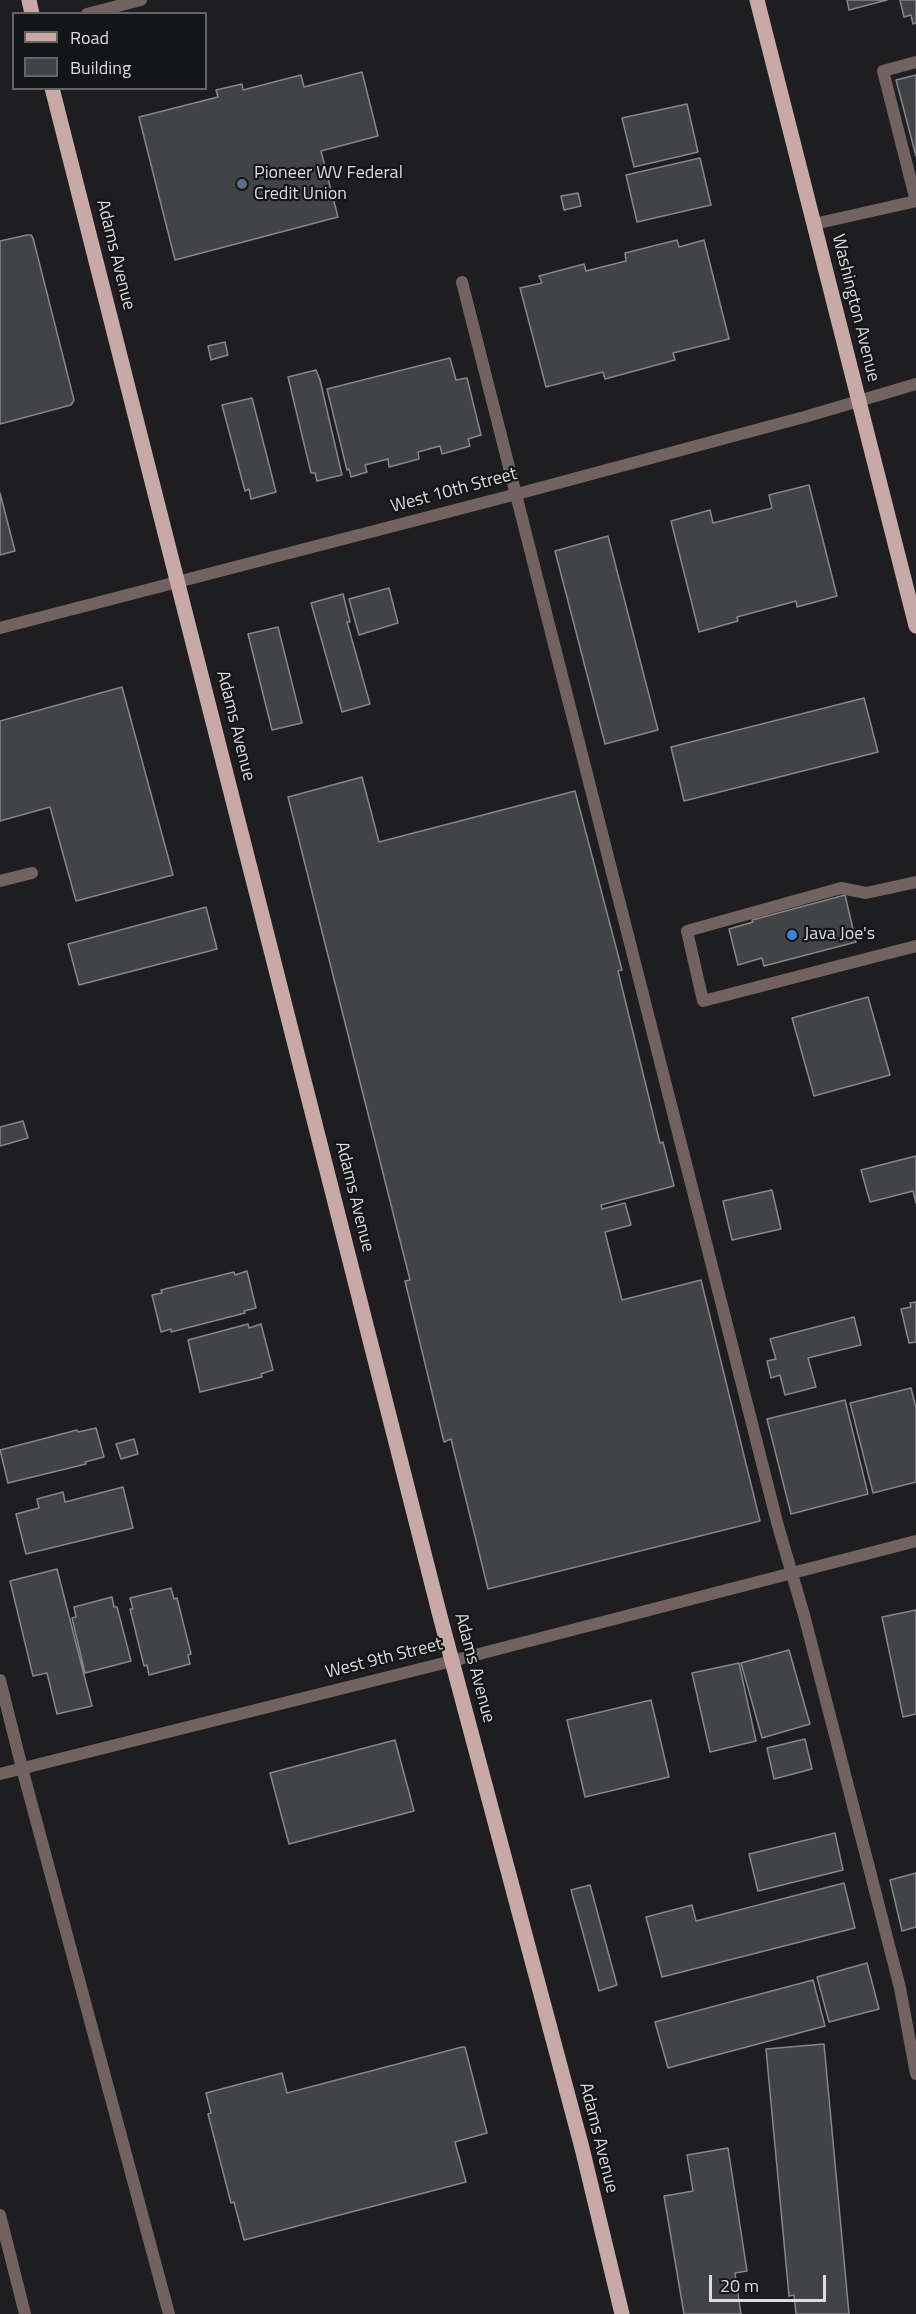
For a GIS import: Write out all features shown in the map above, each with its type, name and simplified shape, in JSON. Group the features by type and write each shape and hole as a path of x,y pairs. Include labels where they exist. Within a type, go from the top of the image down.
{"main road":[{"name":"Washington Avenue","path":"757,0 916,626"},
{"name":"Adams Avenue","path":"53,90 452,1661 582,2148 622,2314"}],"street":[{"path":"95,12 141,0"},
{"path":"814,224 916,201 899,113 883,71 916,62"},
{"path":"462,282 778,1526 900,1988 916,2074"},
{"name":"West 10th Street","path":"0,628 517,494 916,384"},
{"path":"0,881 32,873"},
{"path":"916,882 866,893 841,888 687,931 702,1001 916,946"},
{"name":"West 9th Street","path":"0,1774 452,1661 916,1541"},
{"path":"0,1680 169,2314"},
{"path":"0,2215 25,2314"}],"building":[{"path":"847,0 887,0 849,10"},
{"path":"900,0 916,0 916,23 913,24 911,15 904,17"},
{"name":"Pioneer WV Federal Credit Union","path":"362,72 378,136 321,151 338,217 175,260 139,117 218,97 216,90 242,84 243,90 301,75 304,87"},
{"path":"916,75 916,156 896,80"},
{"path":"687,104 698,152 634,167 622,118"},
{"path":"700,158 711,205 637,222 626,175"},
{"path":"578,193 581,206 564,210 561,196"},
{"path":"27,235 33,238 74,400 71,405 0,424 0,241"},
{"path":"677,240 679,247 704,240 729,339 673,353 675,360 605,379 603,372 546,387 520,288 542,283 539,276 584,264 586,271 626,261 625,253"},
{"path":"225,342 228,355 211,360 208,346"},
{"path":"450,358 456,380 467,378 481,435 468,439 470,446 442,454 440,446 418,452 419,459 389,467 388,459 365,465 367,472 351,477 349,469 347,470 327,389"},
{"path":"316,370 342,475 317,481 315,473 311,473 288,377"},
{"path":"252,398 276,492 251,499 249,489 245,491 222,405"},
{"path":"809,485 837,596 797,607 796,601 737,617 738,621 699,632 671,521 710,510 713,523 772,508 769,495"},
{"path":"0,493 15,551 0,555"},
{"path":"608,536 658,730 605,744 555,551"},
{"path":"389,588 398,623 359,635 349,599"},
{"path":"343,594 350,622 347,622 370,704 342,712 311,603"},
{"path":"278,627 302,723 272,730 248,634"},
{"path":"122,687 173,875 76,901 50,807 0,821 0,721"},
{"path":"864,698 878,752 684,801 671,747"},
{"path":"362,777 379,842 575,791 622,970 618,971 660,1143 663,1142 674,1186 601,1205 602,1209 625,1203 631,1225 605,1232 622,1300 701,1280 760,1521 488,1589 451,1439 444,1442 405,1281 410,1280 288,797"},
{"name":"Java Joe's","path":"845,895 856,942 764,966 762,958 738,965 729,929 753,922 752,920"},
{"path":"206,907 217,949 79,985 68,944"},
{"path":"868,997 890,1075 814,1096 792,1018"},
{"path":"23,1121 28,1138 0,1146 0,1127"},
{"path":"916,1156 916,1203 913,1191 870,1202 861,1170"},
{"path":"772,1190 781,1229 732,1240 723,1201"},
{"path":"247,1271 256,1308 244,1311 245,1313 171,1332 171,1329 161,1332 152,1295 162,1293 161,1290 234,1272 235,1275"},
{"path":"916,1302 916,1342 909,1343 901,1309 911,1307 910,1303"},
{"path":"854,1317 861,1345 808,1358 816,1387 785,1395 780,1375 771,1378 767,1361 776,1359 770,1339"},
{"path":"248,1324 249,1328 261,1324 273,1370 261,1374 262,1377 200,1392 188,1340"},
{"path":"911,1388 916,1408 916,1482 873,1493 850,1403"},
{"path":"845,1400 868,1494 791,1514 767,1419"},
{"path":"96,1428 104,1457 85,1462 86,1464 8,1483 0,1450 77,1430 78,1432"},
{"path":"134,1439 138,1454 121,1459 116,1444"},
{"path":"123,1487 133,1528 26,1554 16,1514 39,1508 37,1499 63,1492 65,1502"},
{"path":"57,1569 92,1706 57,1714 47,1673 33,1676 10,1581"},
{"path":"171,1588 174,1599 177,1598 191,1654 188,1655 190,1664 149,1675 147,1665 144,1666 130,1609 133,1609 130,1598"},
{"path":"112,1597 114,1607 117,1607 131,1661 85,1673 72,1618 76,1617 74,1607"},
{"path":"916,1610 916,1714 903,1717 882,1617"},
{"path":"789,1650 810,1724 762,1738 741,1663"},
{"path":"739,1663 756,1741 710,1752 692,1673"},
{"path":"651,1700 669,1777 585,1797 567,1720"},
{"path":"805,1739 812,1769 774,1779 767,1748"},
{"path":"395,1740 414,1811 289,1844 270,1773"},
{"path":"835,1833 843,1870 758,1891 749,1854"},
{"path":"916,1873 916,1927 902,1931 890,1880"},
{"path":"844,1883 855,1928 662,1977 646,1917 692,1905 696,1921"},
{"path":"590,1885 617,1985 599,1991 571,1890"},
{"path":"867,1963 879,2009 829,2022 817,1977"},
{"path":"813,1980 825,2026 668,2068 655,2022"},
{"path":"824,2044 849,2314 796,2314 794,2295 789,2296 766,2049"},
{"path":"465,2047 487,2133 455,2142 466,2182 244,2240 234,2202 231,2203 208,2114 211,2113 206,2093 282,2073 287,2093"},
{"path":"728,2148 747,2271 735,2273 741,2314 684,2314 664,2196 693,2191 687,2155"}],"place":[{"name":"Pioneer WV Federal Credit Union","path":"242,184"},
{"name":"Java Joe's","path":"792,935"}]}
